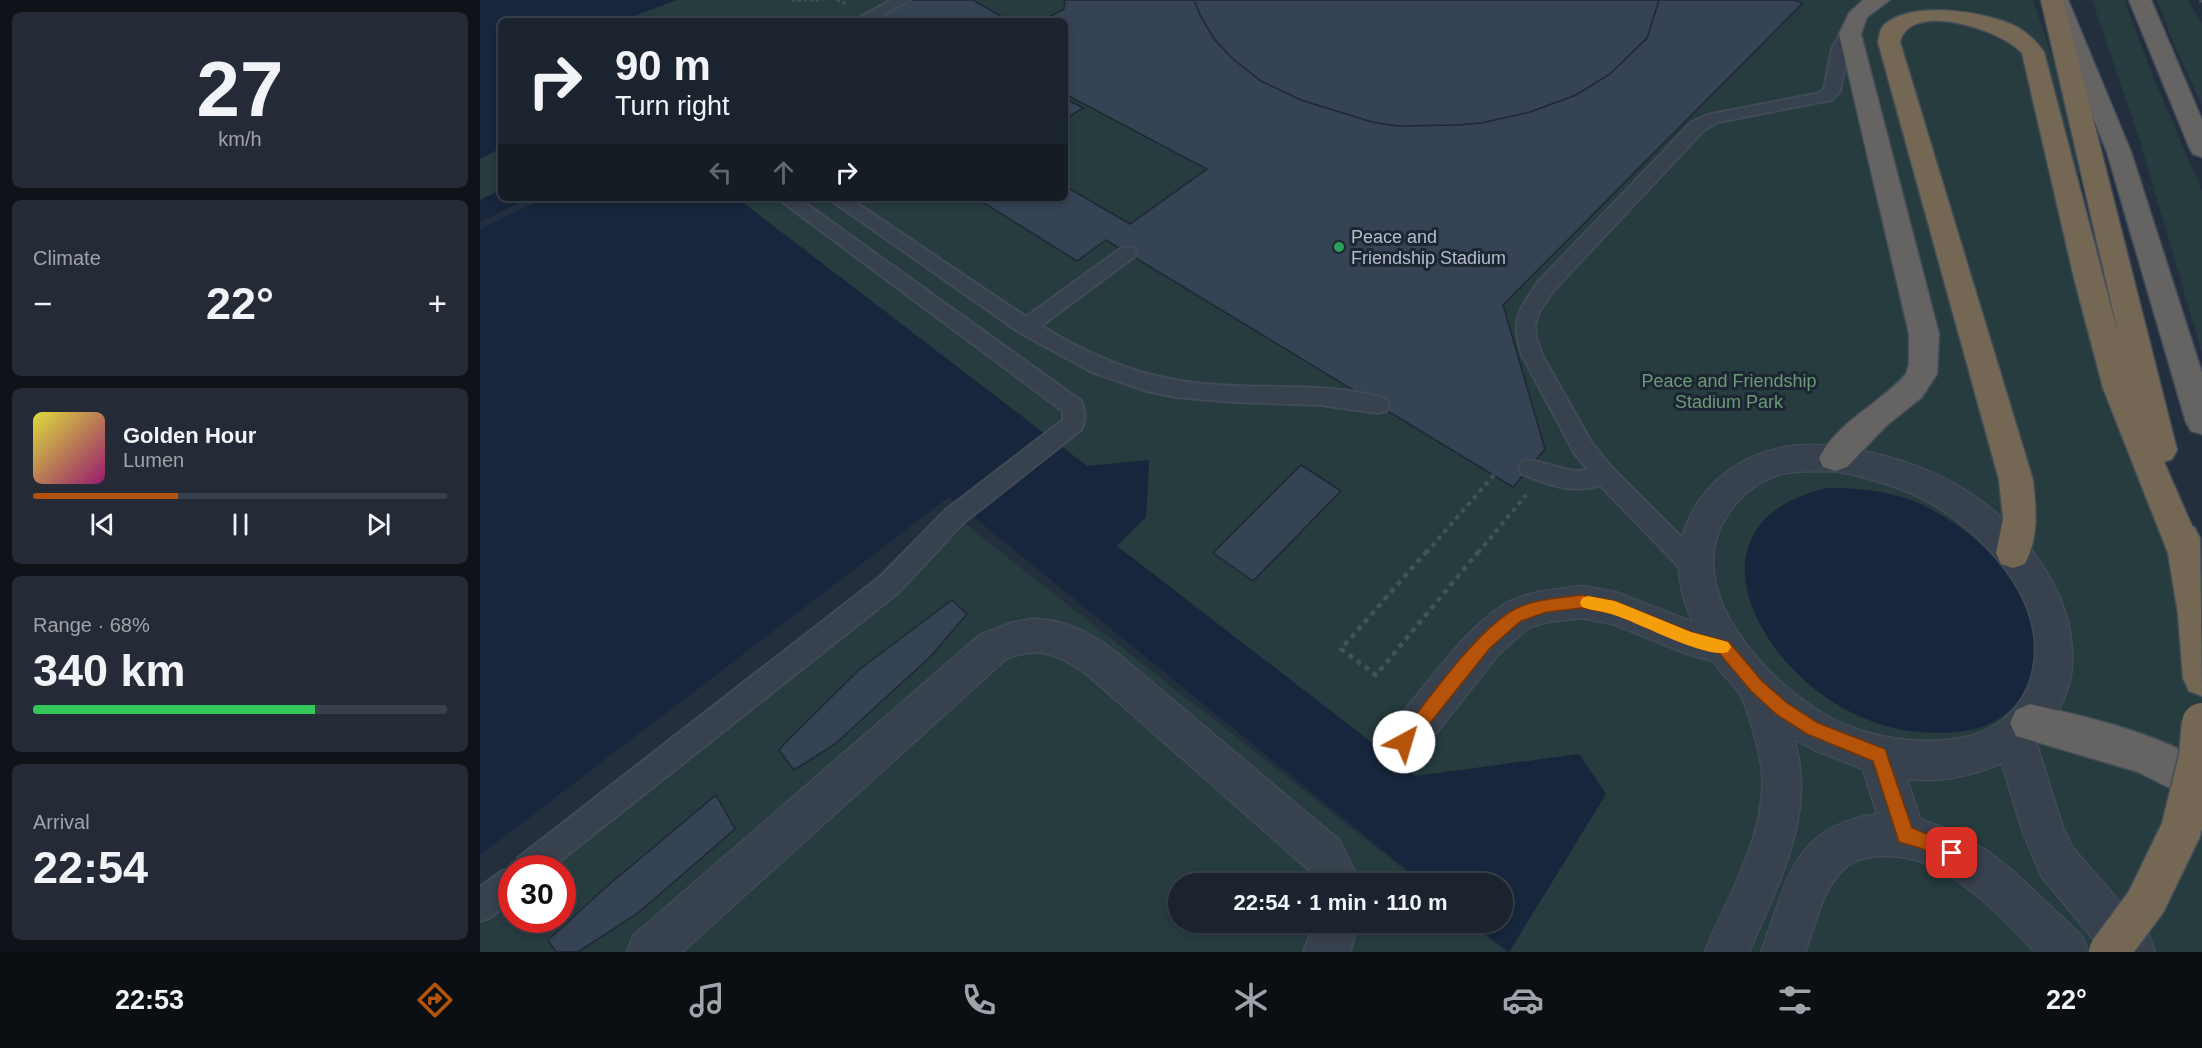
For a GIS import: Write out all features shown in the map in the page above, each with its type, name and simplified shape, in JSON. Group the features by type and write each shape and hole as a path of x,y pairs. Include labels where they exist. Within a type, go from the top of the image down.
{"highway":[{"path":"1835,458 1880,413 1910,392 1920,380 1926,354 1924,334 1850,34 1851,25 1862,10 1879,0"},
{"path":"2052,0 2188,559 2202,678"},
{"path":"2057,0 2119,152 2202,422"},
{"path":"2140,0 2202,148"},
{"path":"2013,553 2020,518 2016,480 1890,42 1890,32 1895,24 1905,18 1920,14 1946,13 1985,21 2011,32 2033,52 2088,278 2118,388 2188,559"},
{"path":"2109,952 2146,902 2181,830 2199,757 2202,723"},
{"path":"2022,730 2138,752 2181,771 2202,784"}],"street":[{"path":"1835,458 1885,468 1935,489 1981,521 2013,553 2037,591 2047,613 2053,637 2054,668 2047,694 2022,730 1996,747 1964,758 1935,761 1904,760 1854,747 1812,729 1782,708 1756,686 1724,647 1702,601 1696,568 1697,543 1706,516 1714,503 1737,481 1754,471 1786,461 1835,458"},
{"path":"1404,742 1485,643 1516,616 1547,606 1582,602 1615,608 1690,638 1724,647"},
{"path":"649,952 993,647 1010,639 1031,635 1053,637 1068,642 1108,669 1324,855 1334,873"},
{"path":"1726,952 1773,838 1782,796 1779,753 1756,686"},
{"path":"2022,730 2044,833 2057,861 2133,952"},
{"path":"1879,755 1905,836"},
{"path":"1783,952 1814,875 1829,854 1838,846 1863,836 1891,833 1936,845 1967,863 2025,911 2066,952"},
{"path":"1325,952 1334,933"}],"lane":[{"path":"866,18 903,0"},
{"path":"1696,568 1604,474 1583,448 1532,355 1525,324 1529,311 1546,286 1704,121 1825,96 1832,91 1838,54 1851,25"},
{"path":"545,855 890,584 955,516 1069,428 1075,416 1073,407 790,201"},
{"path":"841,201 1050,344 1096,367 1147,383 1187,391 1325,396 1378,405"},
{"path":"1026,327 1127,253"},
{"path":"1537,470 1575,482 1590,480 1604,474"},
{"path":"480,906 498,892"}],"path":[{"path":"792,0 823,0"},
{"path":"1494,475 1341,649 1376,675 1537,470"}],"green space":[{"name":"Peace and Friendship Stadium Park","path":"669,0 2033,0 2058,74 2082,173 2076,174 2202,613 2202,952 1509,952 1606,794 1579,755 1415,776 1117,546 1146,517 1149,460 1087,466 739,201 1068,201 1068,18 624,18"},
{"path":"2092,0 2124,0 2154,79 2202,191 2202,353 2140,141"},
{"path":"2157,0 2188,0 2202,24 2202,105 2176,49"},
{"path":"498,150 498,191 480,200 480,159"},
{"path":"955,516 1408,873 1168,873 1168,933 1483,933 1507,952 480,952 480,896 498,881 498,933 576,933 576,855 531,855"}],"water":[{"path":"480,0 677,0 629,18 498,18 498,149 480,158"},
{"path":"498,191 498,201 741,201 1087,466 1149,460 1146,517 1117,546 1415,776 1579,754 1606,794 1509,952 1484,933 1513,933 1513,873 1411,873 949,497 480,855 480,200"},
{"path":"1827,488 1859,489 1890,494 1911,500 1937,512 1988,551 2010,576 2027,603 2036,632 2037,661 2026,690 2008,712 1992,723 1965,731 1933,733 1902,730 1872,721 1843,708 1810,686 1782,657 1761,625 1748,592 1746,559 1757,529 1783,505"}],"pier":[{"path":"524,201 538,201 480,229 480,222"}],"building":[{"path":"913,0 973,0 1004,18 876,18"},
{"name":"Peace and Friendship Stadium","path":"1065,0 1794,0 1803,3 1503,305 1545,449 1513,487 1106,240 1077,261 981,201 1068,201 1068,188 1130,224 1207,169 1068,96 1068,18 1048,18 1064,9"},
{"path":"1194,0 1659,0 1647,38 1610,74 1576,95 1530,112 1481,123 1398,126 1372,122 1301,100 1261,81 1233,59 1215,40"},
{"path":"1070,101 1083,108 1068,117 1068,102"},
{"path":"1301,465 1341,491 1253,581 1213,553"},
{"path":"952,600 967,614 930,657 835,744 794,770 779,750 788,740 860,669"},
{"path":"716,795 735,829 638,913 578,952 556,952 548,940 556,933 576,933 576,914"}],"slow traffic":[{"path":"1588,603 1615,608 1690,638 1723,647"}],"place":[{"name":"Peace and Friendship Stadium","path":"1339,247"}],"route":[{"path":"1404,742 1485,643 1516,616 1547,606 1582,602 1615,608 1690,638 1724,647 1756,686 1812,729 1879,755 1905,836 1921,839 1952,853"}]}
